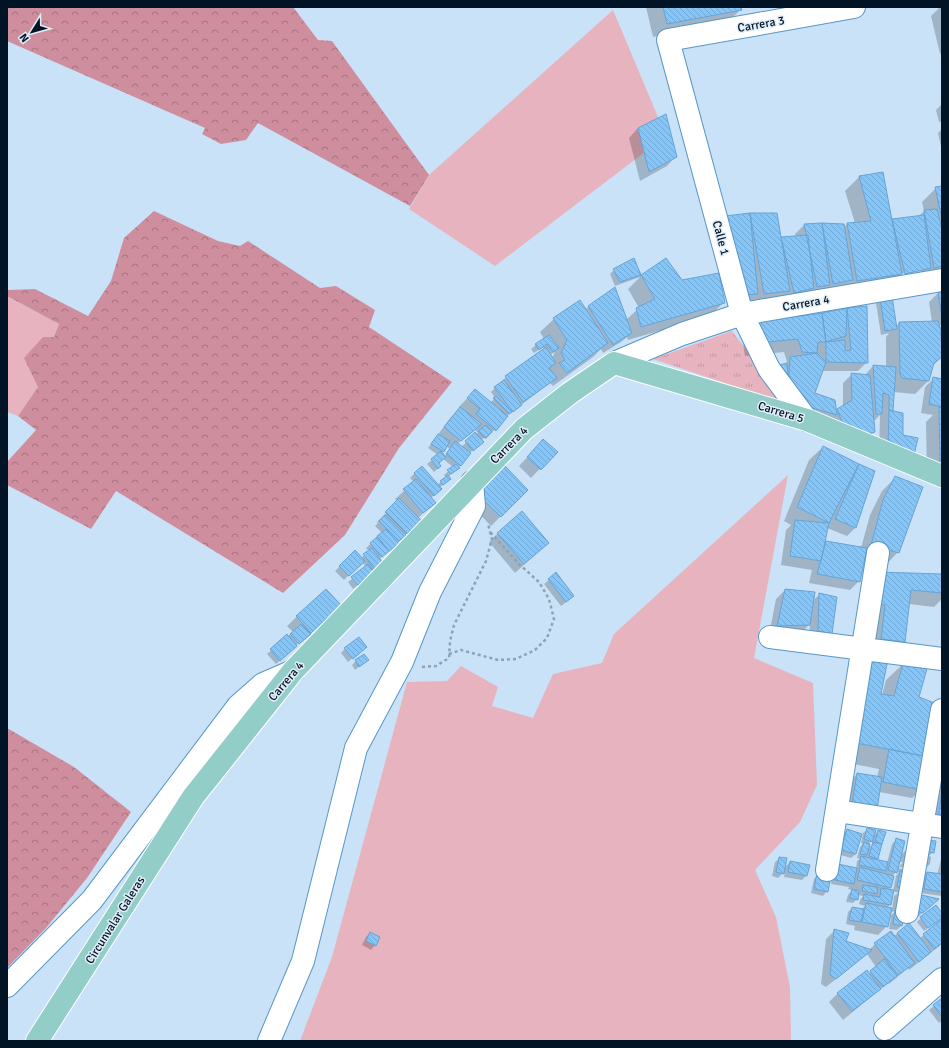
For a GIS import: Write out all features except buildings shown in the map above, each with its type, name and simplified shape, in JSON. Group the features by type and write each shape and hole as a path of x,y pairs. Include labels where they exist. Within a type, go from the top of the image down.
{"main road":[{"name":"Carrera 5","path":"614,363 807,420 942,476"},
{"name":"Carrera 4","path":"193,797 293,671 472,482 524,429 570,393 614,363"},
{"name":"Circunvalar Galeras","path":"37,1041 193,797"}],"street":[{"name":"Carrera 3","path":"668,40 854,7"},
{"name":"Calle 1","path":"668,40 742,314 769,369 807,420"},
{"name":"Carrera 4","path":"614,363 682,334 742,314 942,280"},
{"path":"268,1041 303,961 356,748 402,662 430,592 474,506 472,482"},
{"path":"827,870 878,553"},
{"path":"770,637 942,659"},
{"path":"7,986 92,900 238,706 263,684 293,671"},
{"path":"907,912 932,825 942,710"},
{"path":"837,811 932,825"},
{"path":"885,1029 942,979"}],"path":[{"path":"402,662 413,666 436,666 449,658 450,641 454,625 486,561 492,539 487,517"},
{"path":"449,654 460,650 498,660 516,659 535,650 547,638 554,619 549,599 538,582 519,564 490,532"}],"green space":[{"path":"7,7 293,7 318,40 332,41 429,175 410,206 258,123 246,140 221,144 202,134 205,128 7,41"},
{"path":"613,10 666,136 495,266 409,209 429,175"},
{"path":"154,211 218,241 240,246 248,241 320,288 336,286 375,310 369,327 452,382 399,448 345,535 283,593 116,491 91,529 7,485 7,462 36,430 18,416 38,387 24,358 43,337 54,337 59,324 7,296 7,290 35,289 88,316 111,281 124,238"},
{"path":"7,296 59,324 38,387 18,416 7,412"},
{"path":"732,331 787,404 653,359"},
{"path":"788,475 754,658 813,683 817,785 800,822 755,870 776,917 790,987 792,1041 300,1041 332,957 407,682 447,681 461,666 498,687 492,706 533,718 553,674 602,663 614,634"},
{"path":"7,728 74,767 131,812 87,878 46,928 7,968"}]}
